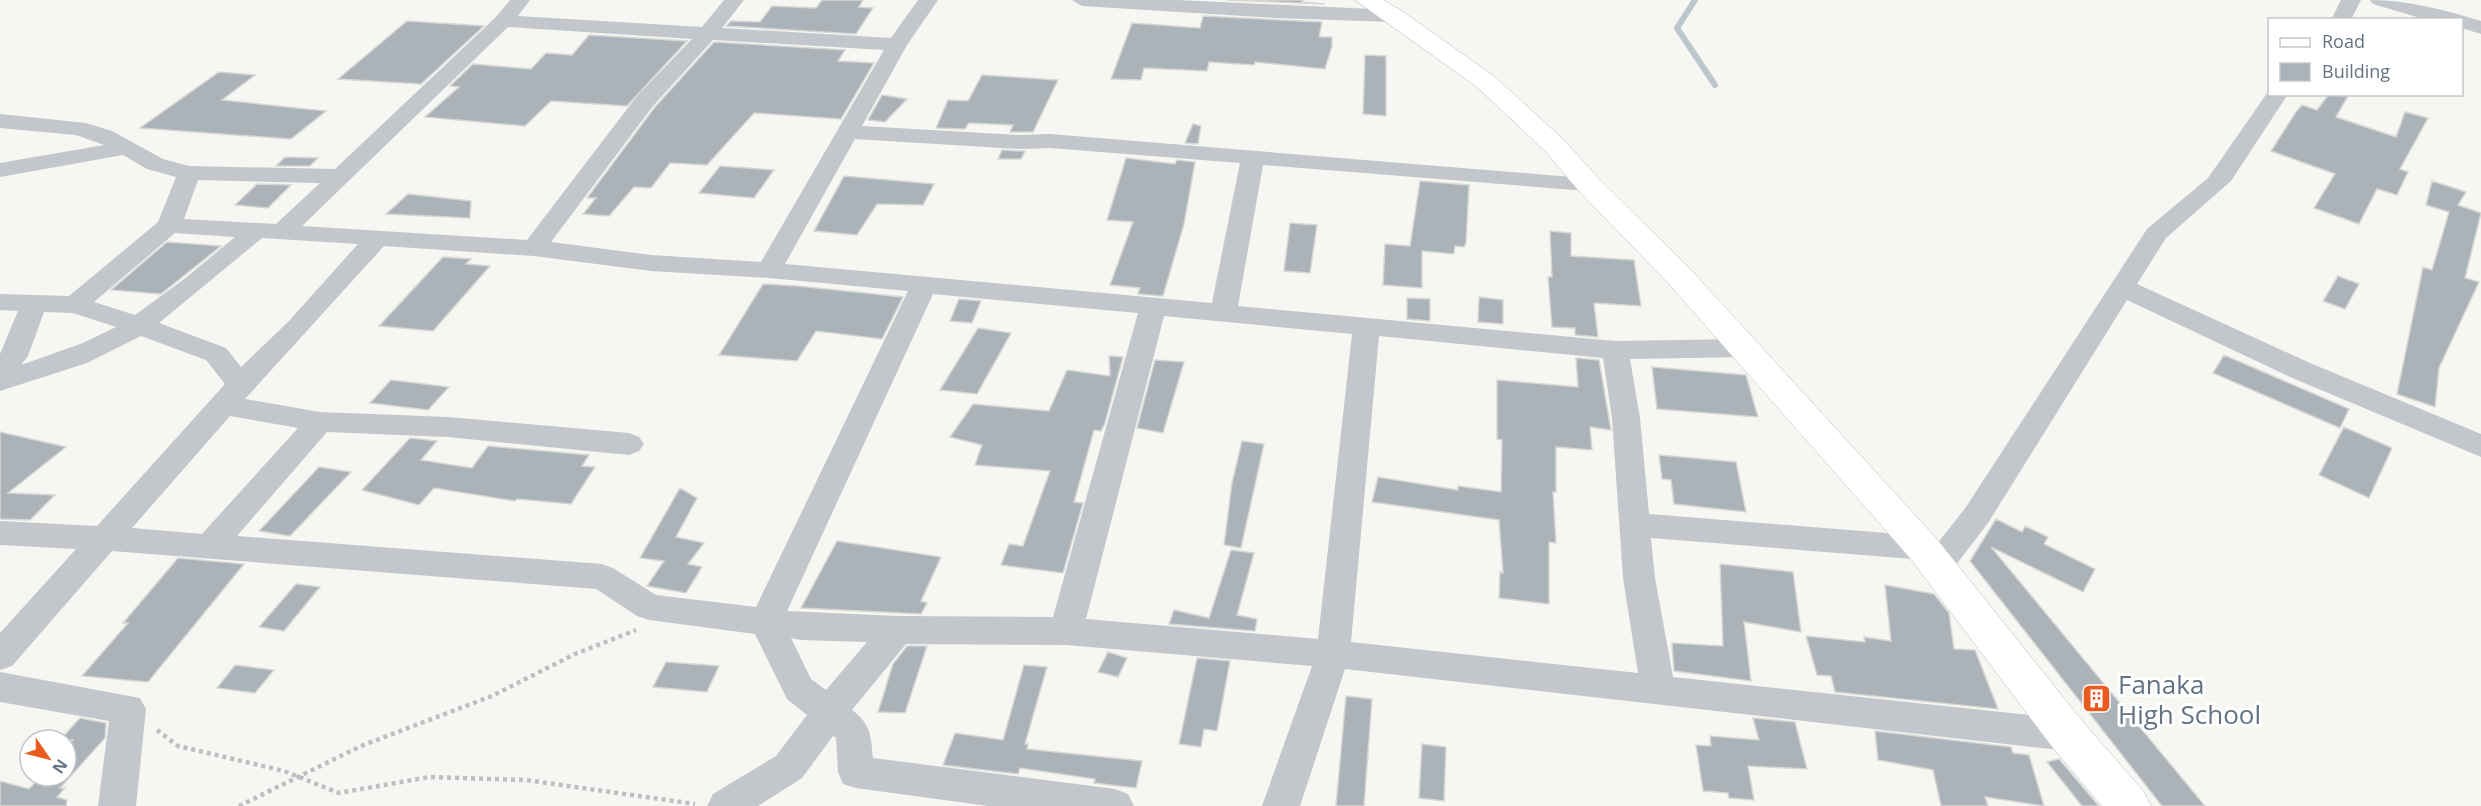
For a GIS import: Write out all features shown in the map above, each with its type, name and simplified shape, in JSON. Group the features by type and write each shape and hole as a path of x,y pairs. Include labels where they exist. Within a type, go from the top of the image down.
{"main road":[{"path":"1366,0 1394,16 1486,82 1554,145 1588,184 1745,348 1930,556 1997,647 2129,806"}],"street":[{"path":"0,381 41,369 119,337 185,294 340,176 503,21 520,0"},
{"path":"534,248 645,101 709,32 734,0"},
{"path":"769,270 897,45 928,0"},
{"path":"1082,0 1394,16"},
{"path":"2342,18 2344,9 2351,0"},
{"path":"2380,0 2444,18"},
{"path":"503,21 897,45"},
{"path":"2463,22 2481,28"},
{"path":"1635,525 1930,556 1977,515 2121,287 2161,229 2223,177 2255,123 2275,96"},
{"path":"0,122 78,128 104,136 155,164 189,173 340,176"},
{"path":"848,132 1020,142 1050,141 1252,159 1448,171 1588,184"},
{"path":"0,170 126,148"},
{"path":"1223,313 1252,159"},
{"path":"75,305 169,225 189,173"},
{"path":"169,225 271,229 377,239 534,248 651,263 769,270 1614,350 1745,348"},
{"path":"0,656 264,359 298,327 377,239"},
{"path":"766,621 924,286"},
{"path":"2121,287 2300,370 2481,446"},
{"path":"0,302 75,305 216,354 232,395"},
{"path":"0,370 14,356 34,303"},
{"path":"1066,631 1153,306"},
{"path":"1281,806 1332,654 1366,327"},
{"path":"1614,350 1626,418 1640,578 1658,689"},
{"path":"232,395 320,422 448,427 629,444"},
{"path":"210,546 320,422"},
{"path":"0,533 104,538 602,577 649,607 766,621 850,629 1066,631 1332,654 1658,689 1857,714 2068,735"},
{"path":"766,621 799,689 853,732 856,772 1115,806"},
{"path":"726,806 789,767 828,714 897,630"},
{"path":"0,687 128,709 117,806"}],"path":[{"path":"239,806 301,778 361,746 492,696 575,654 684,611"},
{"path":"128,709 178,746 284,771 339,793 429,777 526,780 708,806"}],"building":[{"path":"822,0 863,0 859,7 873,8 856,34 726,26 731,21 760,22 772,6 816,8"},
{"path":"1226,0 1303,0 1302,2 1325,4"},
{"path":"1203,16 1322,22 1319,37 1332,37 1332,46 1325,69 1255,62 1254,65 1209,62 1207,71 1144,68 1141,80 1111,79 1132,23 1200,28"},
{"path":"407,21 484,26 421,84 338,79"},
{"path":"589,35 687,41 627,106 551,101 525,126 425,117 459,87 450,86 473,64 531,69 546,53 572,55"},
{"path":"714,42 845,50 838,61 874,63 841,119 754,113 707,165 670,163 651,188 634,187 609,216 583,214 596,198 587,198 655,107"},
{"path":"1365,55 1386,56 1386,116 1363,114"},
{"path":"219,72 255,75 222,100 326,111 291,139 140,128"},
{"path":"982,75 1058,80 1033,132 1010,132 1013,125 969,123 965,129 936,128 948,100 968,101"},
{"path":"882,95 907,99 885,122 868,120"},
{"path":"2328,96 2348,96 2336,117 2396,137 2405,112 2428,118 2400,169 2408,172 2397,195 2377,189 2359,224 2314,208 2335,174 2271,151 2302,105 2317,110"},
{"path":"1193,124 1201,126 1198,144 1185,143"},
{"path":"1002,150 1025,151 1021,159 998,159"},
{"path":"285,157 318,158 310,166 276,166"},
{"path":"1126,158 1175,164 1177,160 1195,162 1184,224 1163,296 1138,294 1140,288 1110,285 1133,222 1107,220"},
{"path":"720,166 774,170 754,198 699,193"},
{"path":"844,176 934,184 923,205 877,204 857,235 814,231"},
{"path":"1420,181 1469,185 1466,243 1464,247 1455,246 1454,254 1422,251 1422,288 1383,285 1385,244 1410,246"},
{"path":"2432,181 2466,192 2458,205 2481,213 2465,278 2479,282 2439,368 2435,407 2397,394 2423,267 2432,270 2449,212 2426,205"},
{"path":"257,184 291,185 268,208 235,205"},
{"path":"408,194 471,201 470,218 386,214"},
{"path":"1290,223 1317,225 1310,273 1284,271"},
{"path":"1550,231 1571,233 1571,256 1634,260 1641,306 1594,303 1598,337 1575,335 1575,328 1552,327 1548,277 1552,277"},
{"path":"167,242 221,246 161,294 111,290"},
{"path":"443,257 471,259 466,264 490,266 433,331 379,326"},
{"path":"2338,276 2359,284 2345,309 2323,301"},
{"path":"763,284 903,297 882,339 816,331 797,361 719,355"},
{"path":"1479,297 1503,300 1503,324 1478,322"},
{"path":"1407,298 1430,299 1430,321 1407,319"},
{"path":"959,299 981,301 972,323 950,321"},
{"path":"978,328 1011,333 977,394 940,390"},
{"path":"2224,355 2349,409 2340,428 2213,373"},
{"path":"1109,356 1123,357 1105,423 1101,431 1094,430 1074,502 1083,503 1063,573 1001,565 1009,544 1023,546 1050,471 975,465 982,445 950,437 973,404 1049,411 1067,370 1110,376"},
{"path":"1576,358 1599,360 1611,430 1590,427 1592,450 1556,447 1556,492 1553,492 1556,543 1549,542 1549,604 1499,598 1500,572 1503,573 1499,520 1372,502 1378,477 1458,490 1458,486 1501,492 1502,440 1497,439 1497,380 1578,387"},
{"path":"1155,360 1184,362 1163,433 1137,428"},
{"path":"1652,367 1746,375 1758,417 1657,409"},
{"path":"391,380 449,387 428,410 370,403"},
{"path":"2344,427 2392,448 2369,498 2319,475"},
{"path":"0,432 66,447 8,493 55,495 30,520 0,519"},
{"path":"410,438 437,441 421,460 472,468 488,446 589,455 582,466 595,467 571,504 517,499 515,501 434,488 419,505 362,490"},
{"path":"1242,441 1264,444 1241,548 1224,545 1232,483"},
{"path":"1659,455 1736,462 1746,512 1674,504 1671,480 1662,479"},
{"path":"319,467 351,472 290,536 259,531"},
{"path":"680,488 697,498 676,537 704,543 688,564 702,567 686,593 647,586 664,561 640,558"},
{"name":"Fanaka High School","path":"1996,519 2022,532 2025,526 2048,537 2044,544 2095,569 2083,592 1991,547 2205,806 2162,806 1970,561"},
{"path":"837,541 941,557 921,601 927,603 921,614 801,608"},
{"path":"1231,550 1254,553 1237,615 1257,619 1255,631 1169,624 1174,610 1209,618"},
{"path":"178,558 244,564 148,682 82,676 128,623 123,623"},
{"path":"1720,564 1793,572 1801,632 1744,622 1751,681 1674,671 1672,643 1723,646"},
{"path":"296,584 320,587 284,631 259,627"},
{"path":"1885,585 1934,594 1949,613 1954,649 1975,650 1998,709 1835,692 1831,676 1817,675 1806,636 1865,642 1864,637 1891,641"},
{"path":"907,646 927,646 905,713 878,712 893,664"},
{"path":"1108,652 1127,658 1118,677 1098,672"},
{"path":"1197,658 1230,661 1217,731 1204,729 1201,747 1179,744"},
{"path":"666,662 719,666 707,692 653,687"},
{"path":"235,665 274,670 255,693 217,688"},
{"path":"1024,665 1047,667 1025,744 1028,744 1027,749 1142,761 1136,788 1094,783 1095,779 1020,768 1018,774 943,765 955,733 1003,740"},
{"path":"1346,696 1372,699 1364,806 1336,806"},
{"path":"80,718 106,723 105,738 78,768 78,728 71,728"},
{"path":"1753,718 1795,722 1807,769 1748,766 1754,800 1729,798 1728,793 1703,791 1696,745 1711,746 1710,736 1759,740"},
{"path":"1875,731 2011,747 2013,753 2029,755 2044,806 1985,797 1988,806 1941,806 1933,770 1878,760"},
{"path":"1422,744 1446,747 1444,801 1419,798"},
{"path":"2059,759 2099,806 2082,806 2047,762"},
{"path":"0,781 18,786 18,788 65,788 57,797 67,800 66,806 0,806"}],"waterway":[{"path":"1695,0 1677,28 1715,85"}],"place":[{"name":"Fanaka High School","path":"2097,699"}]}
